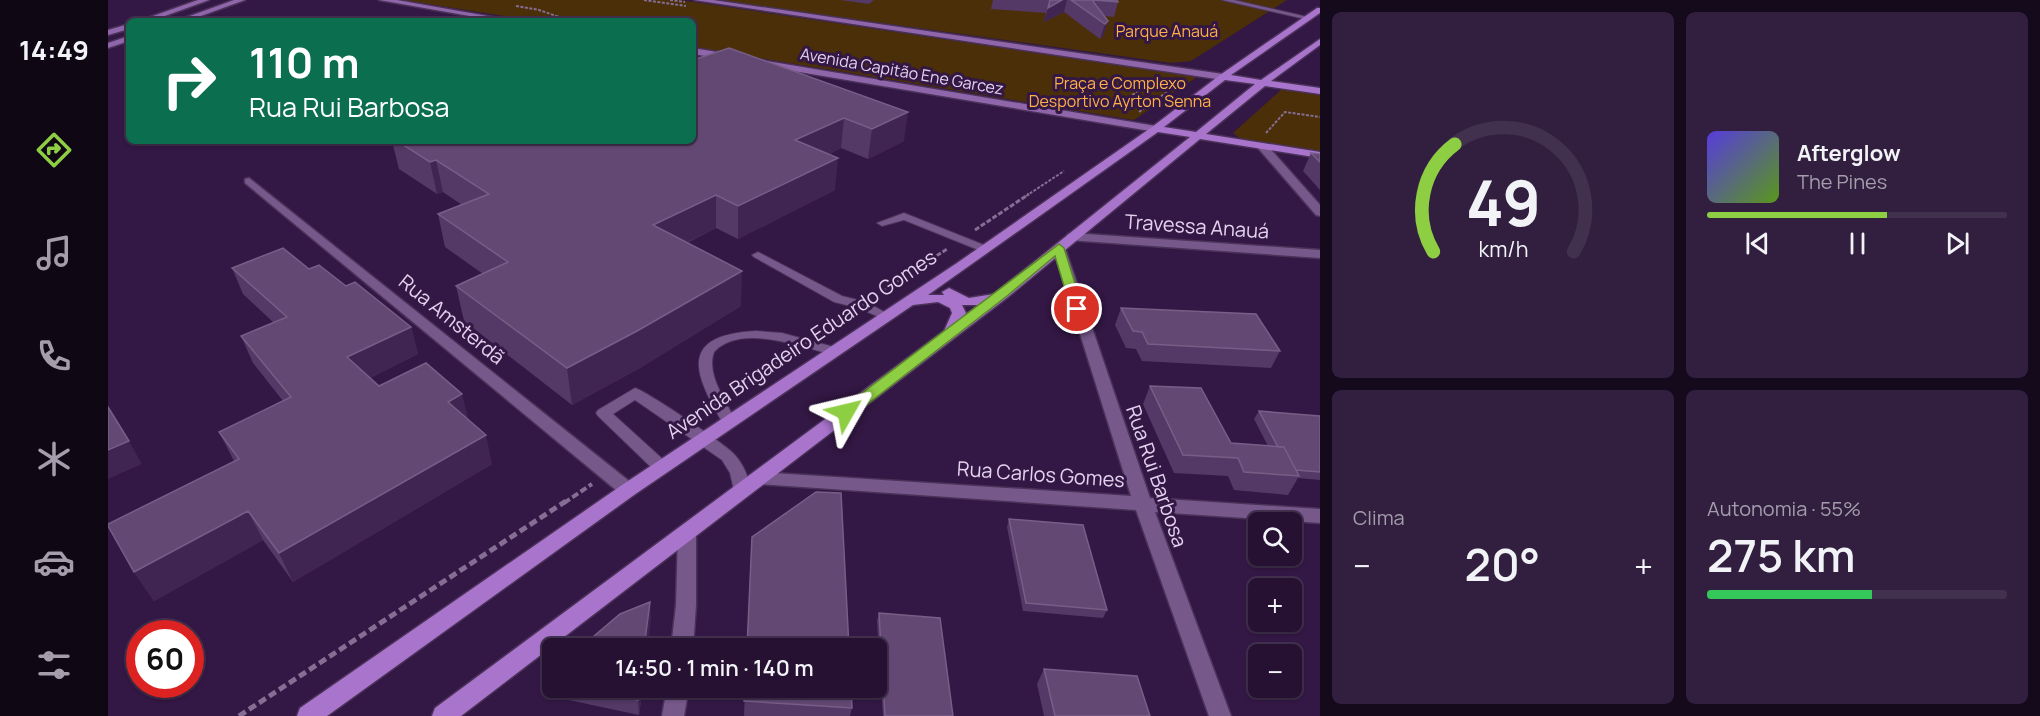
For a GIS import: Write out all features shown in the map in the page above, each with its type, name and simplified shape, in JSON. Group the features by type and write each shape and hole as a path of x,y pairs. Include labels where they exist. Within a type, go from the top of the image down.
{"main road":[{"name":"Avenida Brigadeiro Eduardo Gomes","path":"308,716 702,439 962,266 1156,129 1223,76 1315,14"},
{"path":"443,716 1003,294 1264,83 1320,41"},
{"name":"Avenida Capitão Ene Garcez","path":"1223,76 1320,91"},
{"name":"Avenida Capitão Ene Garcez","path":"1156,129 1263,140 1320,155"},
{"path":"962,266 949,280 946,287 953,297 974,303 1003,294"},
{"path":"892,312 929,297 949,300 956,306 959,313 949,333"}],"street":[{"path":"152,18 205,0"},
{"path":"189,18 241,0"},
{"path":"383,0 494,18"},
{"name":"Avenida Capitão Ene Garcez","path":"694,4 1223,76"},
{"path":"108,33 126,27"},
{"path":"108,46 126,39"},
{"path":"696,52 739,59"},
{"name":"Avenida Capitão Ene Garcez","path":"750,61 1156,129"},
{"path":"1263,140 1320,212"},
{"name":"Rua Amsterdã","path":"249,181 628,490"},
{"name":"Travessa Anauá","path":"1065,242 1320,254"},
{"name":"Rua Rui Barbosa","path":"1065,242 1083,330 1142,503 1220,716"},
{"name":"Rua Carlos Gomes","path":"759,478 1320,516"},
{"path":"683,638 687,533"},
{"path":"673,716 676,698"}],"lane":[{"path":"1225,0 1315,14"},
{"path":"1250,0 1315,14"},
{"path":"882,223 904,216 985,249"},
{"path":"758,255 838,299 892,312"},
{"path":"729,421 707,374 705,360 709,349 719,341 755,333 833,351"},
{"path":"662,467 603,413 635,393 728,456 738,472 741,491"}],"path":[{"path":"644,0 694,4"},
{"path":"670,0 694,4"},
{"path":"508,5 539,10 562,18"},
{"path":"1111,110 1158,77 1147,75"},
{"path":"1134,114 1180,84"},
{"path":"1263,140 1285,112 1320,117"},
{"path":"719,399 1066,169"},
{"path":"239,716 608,473"}],"green space":[{"name":"Praça e Complexo Desportivo Ayrton Senna","path":"403,0 680,0 1197,77 1134,120 696,47 696,18 517,18"},
{"name":"Parque Anauá","path":"715,0 1287,0 1191,61 1171,63"},
{"name":"Praça e Complexo Desportivo Ayrton Senna","path":"1282,89 1320,94 1320,152 1241,139 1233,133"}],"building":[{"path":"1050,0 1062,0 1048,8"},
{"path":"1071,0 1092,0 1108,21 1105,24"},
{"path":"1093,0 1117,0 1118,2"},
{"path":"729,48 908,112 872,129 844,118 795,140 838,158 738,206 716,195 653,225 742,271 567,368 456,286 508,262 438,214 489,194 436,160 430,162 402,144 696,144 696,59"},
{"path":"1311,153 1320,154 1320,162"},
{"path":"283,248 309,269 319,265 346,286 355,282 411,327 347,357 379,386 426,363 462,394 448,402 486,435 279,553 248,511 134,572 108,524 239,459 219,432 291,397 241,336 287,317 232,268"},
{"path":"1121,308 1256,314 1280,351 1148,344 1142,332 1133,331"},
{"path":"1150,386 1201,388 1231,443 1284,447 1299,476 1244,472 1238,458 1183,455"},
{"path":"108,407 129,441 108,450"},
{"path":"1259,411 1320,416 1320,472 1296,470 1284,447 1278,447"},
{"path":"816,492 841,493 848,638 747,638 752,537"},
{"path":"1009,519 1083,525 1107,610 1026,603"},
{"path":"650,602 645,638 592,638 620,614"},
{"path":"879,613 940,618 953,716 885,716 887,638 880,638"},
{"path":"1044,669 1137,676 1150,716 1055,716"},
{"path":"744,698 852,698 852,708 744,701"}],"route":[{"path":"846,412 1003,294 1059,248 1077,309"}]}
